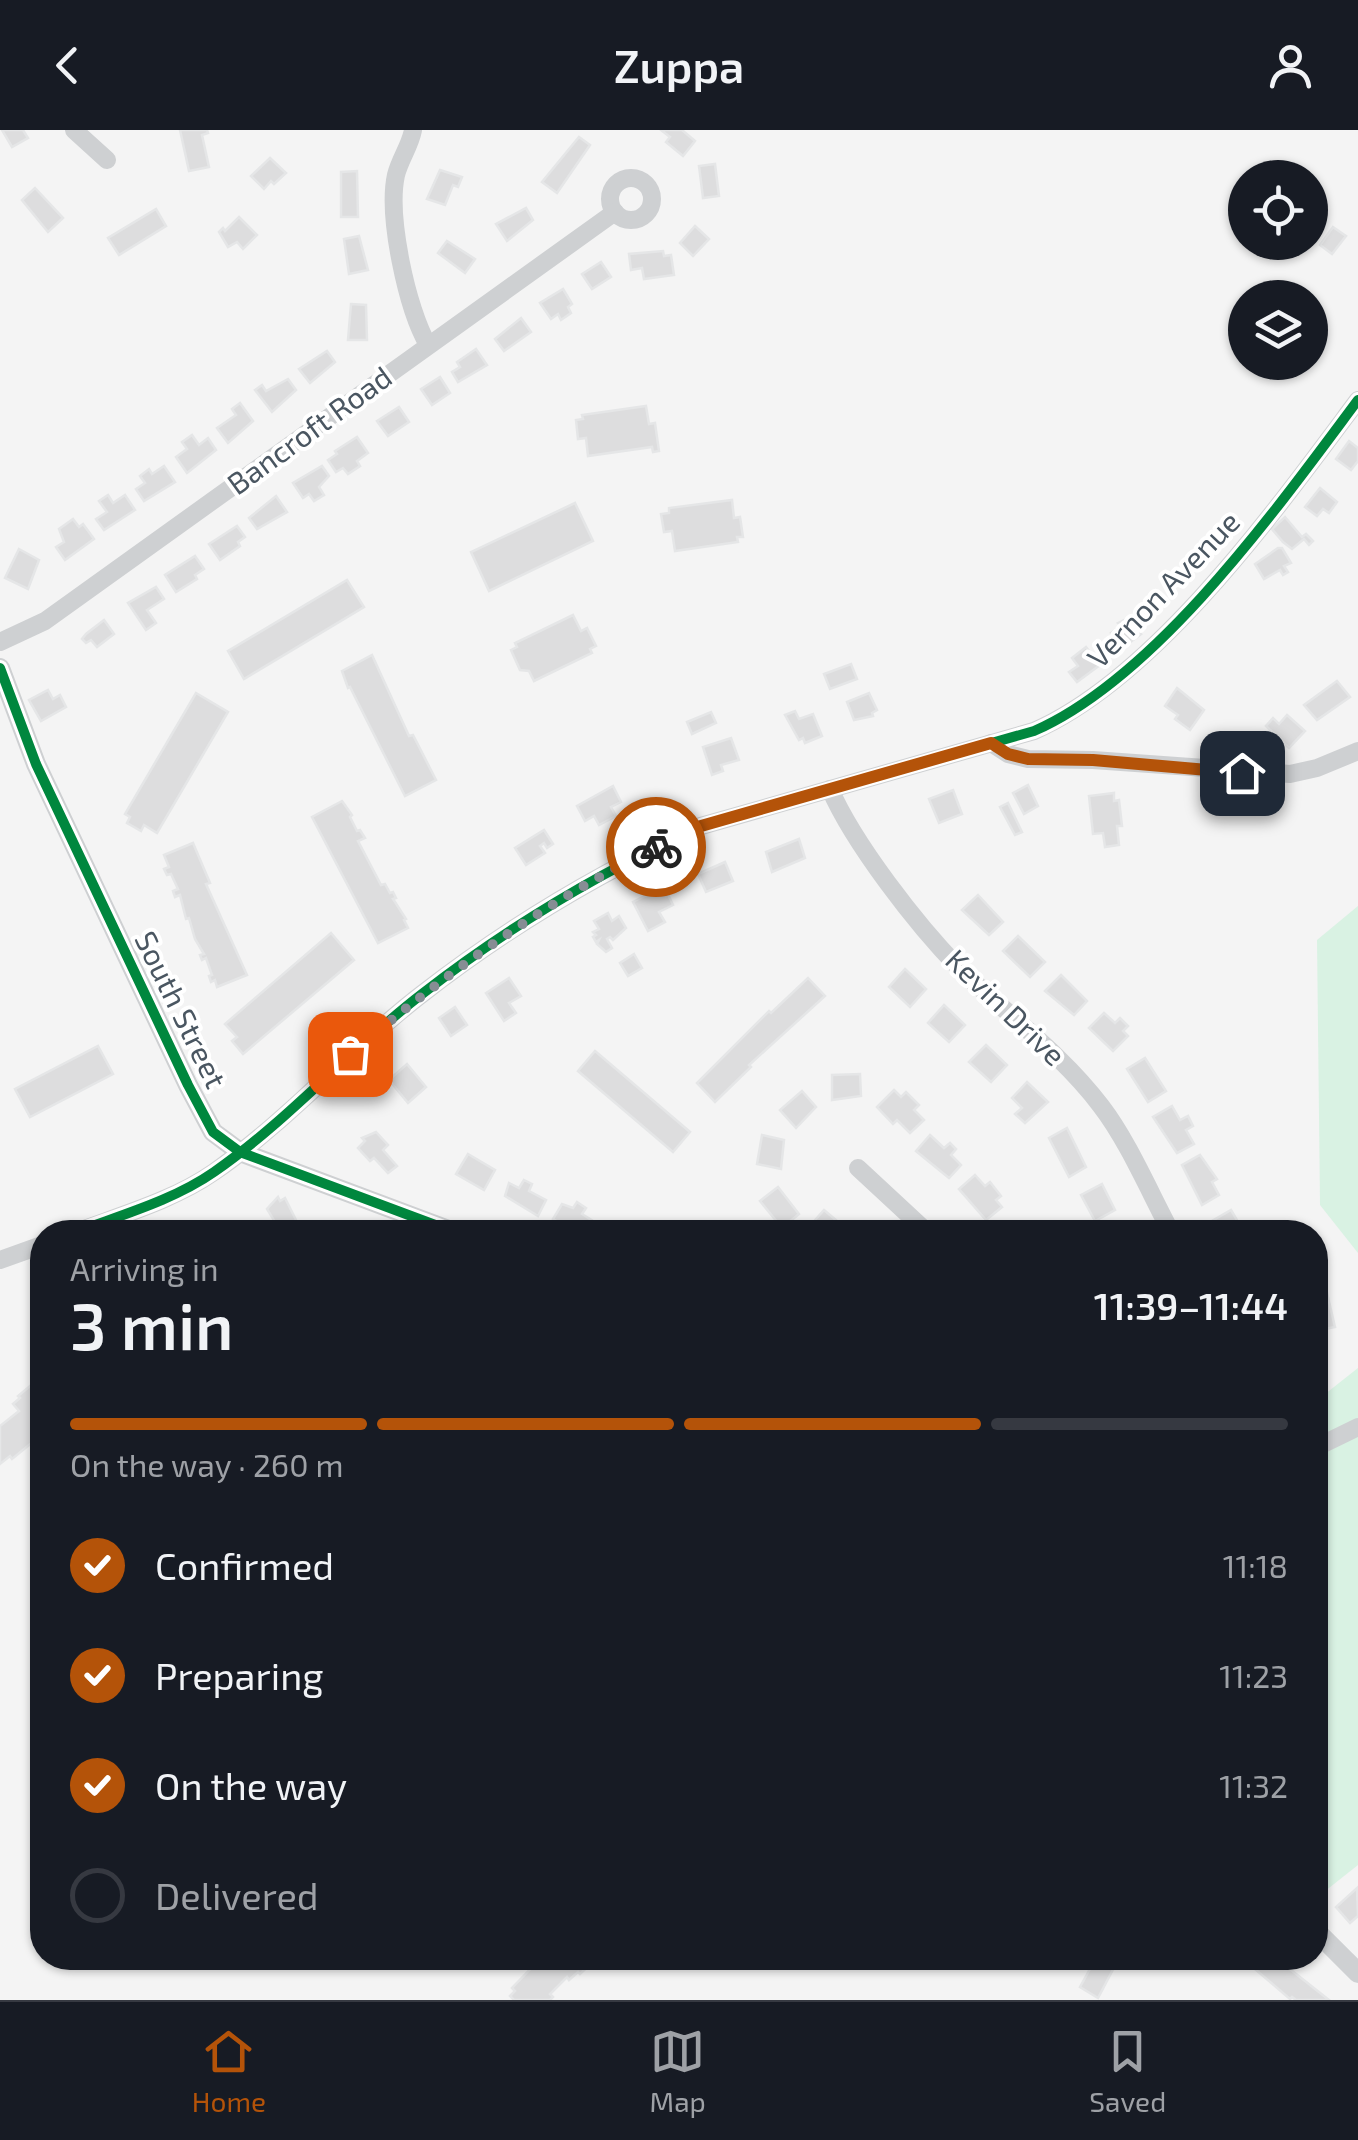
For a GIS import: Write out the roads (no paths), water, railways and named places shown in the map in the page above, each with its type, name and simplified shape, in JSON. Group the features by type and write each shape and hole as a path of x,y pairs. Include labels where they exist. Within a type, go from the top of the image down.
{"street":[{"path":"74,130 107,160"},
{"path":"413,130 396,176 396,234 408,291 428,345"},
{"name":"Bancroft Road","path":"0,642 45,621 615,212"},
{"name":"Vernon Avenue","path":"108,1220 212,1174 422,994 595,878 701,826 1034,731 1068,716 1147,652 1247,542 1358,400"},
{"name":"South Street","path":"0,668 36,764 213,1132 240,1152 422,1220"},
{"path":"991,743 1008,754 1028,759 1290,774 1358,750"},
{"name":"Kevin Drive","path":"830,790 842,816 959,968 1030,1031 1103,1108 1164,1220"},
{"path":"858,1168 914,1220"},
{"path":"0,1260 30,1249"},
{"path":"1328,1442 1358,1427"},
{"path":"1328,1943 1358,1973"}]}
